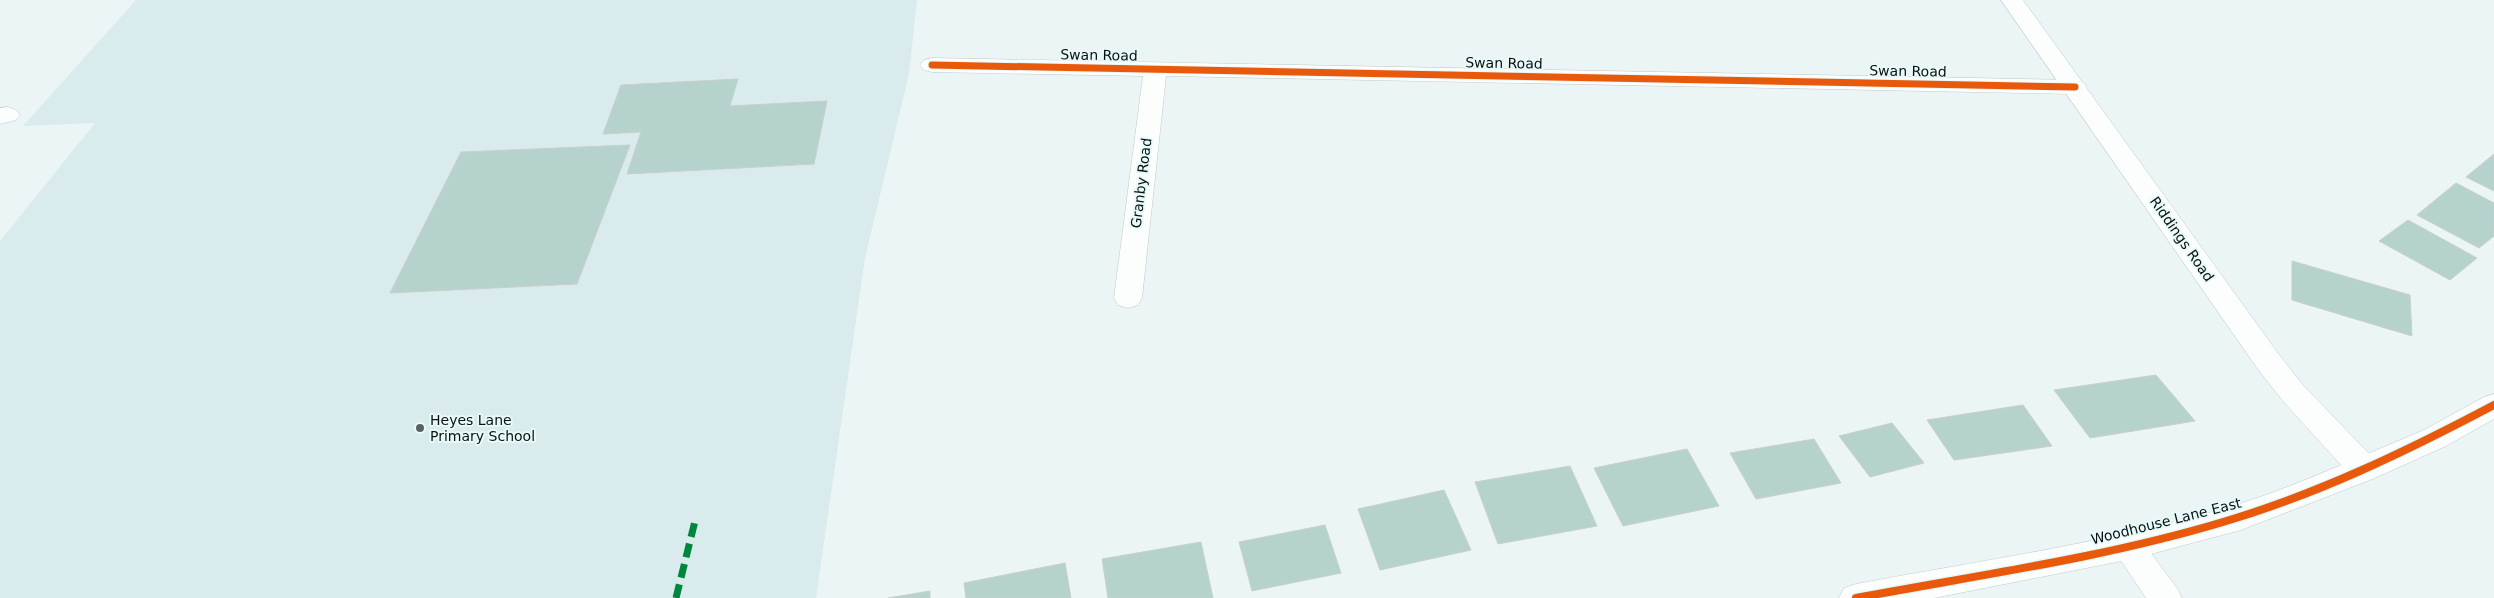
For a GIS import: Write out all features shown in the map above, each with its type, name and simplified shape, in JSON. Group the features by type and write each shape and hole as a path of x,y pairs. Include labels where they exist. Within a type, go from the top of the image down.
{"street":[{"name":"Riddings Road","path":"2012,0 2266,360 2292,392 2364,469"},
{"name":"Swan Road","path":"932,65 2075,87"},
{"name":"Granby Road","path":"1128,298 1155,69"},
{"name":"Woodhouse Lane East","path":"1856,598 2127,546 2223,522 2297,496 2364,469 2435,438 2494,406"},
{"path":"2127,546 2165,598"}],"shaded area":[{"name":"Heyes Lane Primary School","path":"136,0 917,0 909,74 865,258 816,598 0,598 0,241 95,123 23,126"}],"building":[{"path":"738,79 730,106 827,101 814,164 627,174 641,132 603,134 621,85"},
{"path":"630,145 577,284 390,293 461,152"},
{"path":"2494,154 2494,191 2466,177"},
{"path":"2456,183 2494,203 2494,236 2479,248 2417,215"},
{"path":"2408,220 2477,258 2450,280 2379,241"},
{"path":"2292,261 2410,295 2412,336 2292,300"},
{"path":"2156,375 2195,421 2090,438 2054,390"},
{"path":"2023,405 2052,446 1954,460 1927,420"},
{"path":"1892,423 1924,463 1870,477 1839,436"},
{"path":"1814,439 1841,483 1756,499 1730,453"},
{"path":"1687,449 1719,506 1623,526 1594,468"},
{"path":"1570,466 1597,526 1498,544 1475,482"},
{"path":"1444,490 1471,550 1380,570 1358,509"},
{"path":"1325,525 1341,573 1252,591 1239,542"},
{"path":"1201,542 1213,598 1108,598 1102,559"},
{"path":"1065,563 1071,598 966,598 964,583"},
{"path":"930,591 930,598 888,598"}],"marked path":[{"path":"676,598 695,521"}],"cycle path":[{"path":"932,65 2075,87"},
{"path":"1856,598 2087,555 2223,522 2293,499 2362,471 2494,405"}],"place":[{"name":"Heyes Lane Primary School","path":"420,428"}]}
